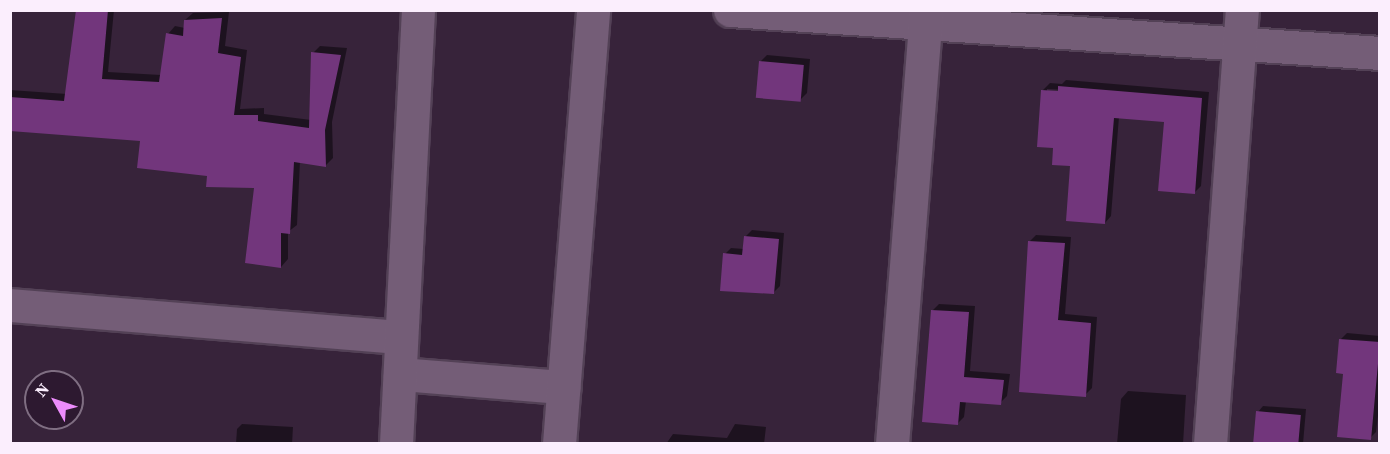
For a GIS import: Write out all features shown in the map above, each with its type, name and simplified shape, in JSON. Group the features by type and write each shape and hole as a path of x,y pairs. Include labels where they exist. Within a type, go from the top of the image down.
{"street":[{"path":"396,444 418,10"},
{"path":"559,444 592,10"},
{"path":"730,10 926,17 1380,53"},
{"path":"1210,444 1242,10"},
{"path":"892,444 926,17"},
{"path":"10,305 401,337"},
{"path":"400,374 563,387"}],"building":[{"path":"76,10 108,10 102,79 159,82 166,33 183,36 184,20 222,18 218,53 241,57 234,115 258,115 258,121 309,128 311,52 341,55 325,130 326,167 294,162 290,234 281,233 281,268 245,263 254,188 206,187 207,176 137,168 140,141 10,131 10,97 64,101"},
{"path":"759,61 804,65 801,102 756,98"},
{"path":"1058,86 1202,98 1195,194 1158,191 1164,122 1114,118 1105,224 1066,221 1070,166 1052,165 1053,148 1037,147 1041,90 1058,91"},
{"path":"744,236 779,239 774,294 720,291 723,253 742,255"},
{"path":"1028,241 1065,243 1058,320 1091,323 1086,397 1019,392"},
{"path":"931,310 969,312 964,377 1004,380 1001,405 960,402 958,425 922,422"},
{"path":"1339,339 1380,342 1371,440 1337,437 1343,374 1336,373"},
{"path":"1256,411 1301,415 1298,444 1253,444"}]}
